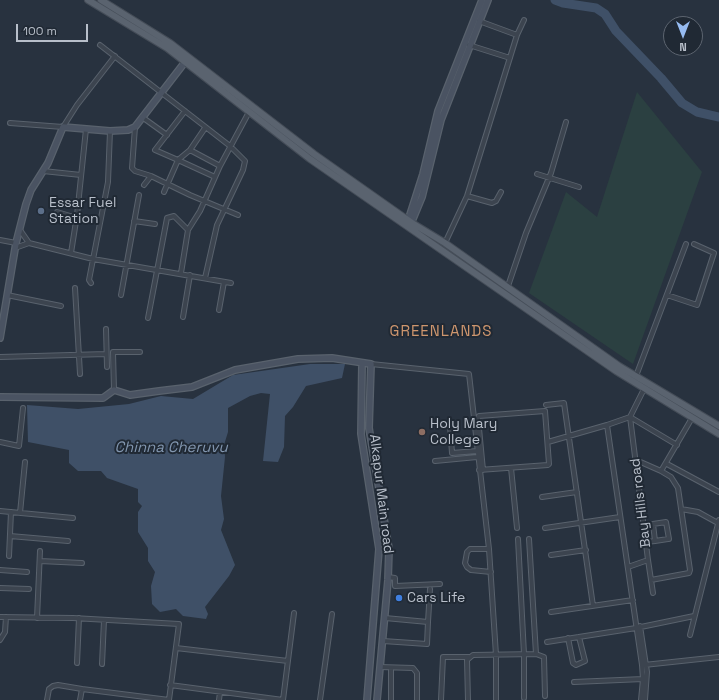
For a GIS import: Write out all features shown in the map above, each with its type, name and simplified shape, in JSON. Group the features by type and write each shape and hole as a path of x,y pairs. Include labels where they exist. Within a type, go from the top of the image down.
{"main road":[{"path":"88,0 129,23 185,62 310,159 409,224 445,243 636,376 719,426"},
{"path":"101,0 170,43 314,154 409,224 644,389 719,434"}],"street":[{"path":"409,224 421,192 438,121 482,0"},
{"path":"457,70 469,46 488,0"},
{"path":"445,243 467,196 517,35 524,20"},
{"path":"479,21 517,35"},
{"path":"100,45 230,146 245,161 246,165 217,226 205,278"},
{"path":"469,46 510,58"},
{"path":"0,338 16,245 29,197 48,163 63,127 77,105 115,56"},
{"path":"185,62 135,127 132,168 135,171 151,176 238,215"},
{"path":"185,111 154,150 215,178"},
{"path":"181,274 188,230 204,201 230,146 249,112"},
{"path":"142,117 167,135"},
{"path":"508,286 526,232 548,178 566,122"},
{"path":"10,123 110,131 128,130 135,127"},
{"path":"164,192 178,160 190,150 205,128"},
{"path":"71,253 77,218 86,129"},
{"path":"91,282 89,280 108,182 110,131"},
{"path":"190,150 220,166"},
{"path":"43,172 81,175"},
{"path":"537,174 579,187"},
{"path":"144,185 151,176"},
{"path":"467,196 492,203 496,201 501,192"},
{"path":"121,295 139,195"},
{"path":"56,212 77,218"},
{"path":"148,318 167,218 174,216 188,230"},
{"path":"134,221 154,224"},
{"path":"20,230 29,242"},
{"path":"0,240 16,245 29,242 93,259 190,275 231,284"},
{"path":"636,376 686,244"},
{"path":"667,295 697,305 714,253 694,244"},
{"path":"183,317 190,275"},
{"path":"219,310 224,282"},
{"path":"75,288 80,374"},
{"path":"7,295 61,306"},
{"path":"106,329 107,367"},
{"path":"114,390 113,352 140,352"},
{"path":"0,357 106,354"},
{"path":"114,390 130,395 192,387 235,370 298,359 326,358 469,374 477,457 481,470"},
{"name":"Alkapur Main road","path":"362,363 361,434 378,545 367,700"},
{"name":"Alkapur Main road","path":"371,364 369,428 388,543 388,577 377,700"},
{"path":"548,442 570,434 607,425 630,417 644,389"},
{"path":"0,398 103,398 114,390"},
{"path":"546,405 564,403 570,434 593,606"},
{"path":"0,442 19,446 23,408"},
{"path":"481,470 550,464 545,414 543,411 479,416 478,418 481,470 489,548 496,655 496,700"},
{"path":"630,417 677,445"},
{"name":"Bay Hills road","path":"630,417 648,560 628,567 638,627"},
{"path":"661,471 667,464 692,418"},
{"path":"607,425 628,567"},
{"path":"450,426 452,453 477,451"},
{"path":"435,461 477,457"},
{"path":"636,460 661,471 676,483 690,570 688,573 651,580"},
{"path":"20,513 25,462"},
{"path":"667,464 719,492"},
{"path":"511,468 518,528"},
{"path":"542,497 577,492"},
{"path":"681,509 698,512 719,521 690,635"},
{"path":"0,511 73,518"},
{"path":"9,556 11,512"},
{"path":"545,528 620,517"},
{"path":"646,542 655,541 669,539 666,522 653,524 655,541"},
{"path":"10,536 68,541"},
{"path":"518,539 524,654 524,698"},
{"path":"529,539 536,654"},
{"path":"378,545 388,543"},
{"path":"489,548 470,549 467,552 465,563 471,570 490,572"},
{"path":"551,555 586,550"},
{"path":"37,618 40,552"},
{"path":"648,560 653,592"},
{"path":"40,561 82,563"},
{"path":"0,570 27,572"},
{"path":"388,577 395,578 395,586 440,584"},
{"path":"0,588 29,589"},
{"path":"383,641 427,644 430,589"},
{"path":"551,612 633,600"},
{"path":"170,685 283,700 294,613"},
{"path":"320,700 332,614"},
{"path":"547,642 694,616"},
{"path":"0,617 79,618 179,624 169,700 58,685 49,689 47,700"},
{"path":"0,640 4,632 6,617"},
{"path":"76,663 79,618"},
{"path":"385,618 428,622"},
{"path":"102,664 104,620"},
{"path":"638,627 644,665 645,700"},
{"path":"568,638 573,663 576,665 585,661 579,637"},
{"path":"176,648 288,661"},
{"path":"441,700 443,657 469,657 474,655 536,654 544,657 546,696"},
{"path":"468,700 467,660 469,657"},
{"path":"644,665 719,657"},
{"path":"641,700 644,665"},
{"path":"380,667 414,668 416,670 417,700"},
{"path":"391,668 391,700"},
{"path":"574,682 643,679"},
{"path":"80,700 82,689"},
{"path":"219,700 220,692"}],"green space":[{"path":"637,92 702,172 633,364 529,293 566,192 597,217"}],"water":[{"name":"Chinna Cheruvu","path":"310,364 345,364 342,378 306,386 293,407 285,416 284,447 278,462 263,461 270,394 261,393 250,396 228,408 228,432 224,445 225,457 221,496 224,519 221,530 235,565 229,576 205,607 208,614 206,619 183,616 176,609 160,612 152,604 151,586 155,572 148,561 148,548 138,532 138,512 142,506 138,502 138,489 107,478 101,471 78,471 69,463 69,450 28,442 27,405 78,409 129,404 161,396 193,399 233,375"}],"waterway":[{"path":"555,0 563,3 596,8 605,14 616,31 661,78 682,103 697,112 719,117"}],"place":[{"name":"Essar Fuel Station","path":"41,211"},
{"name":"Holy Mary College","path":"422,432"},
{"name":"Cars Life","path":"399,598"}],"district":[{"name":"GREENLANDS","path":"441,332"}]}
